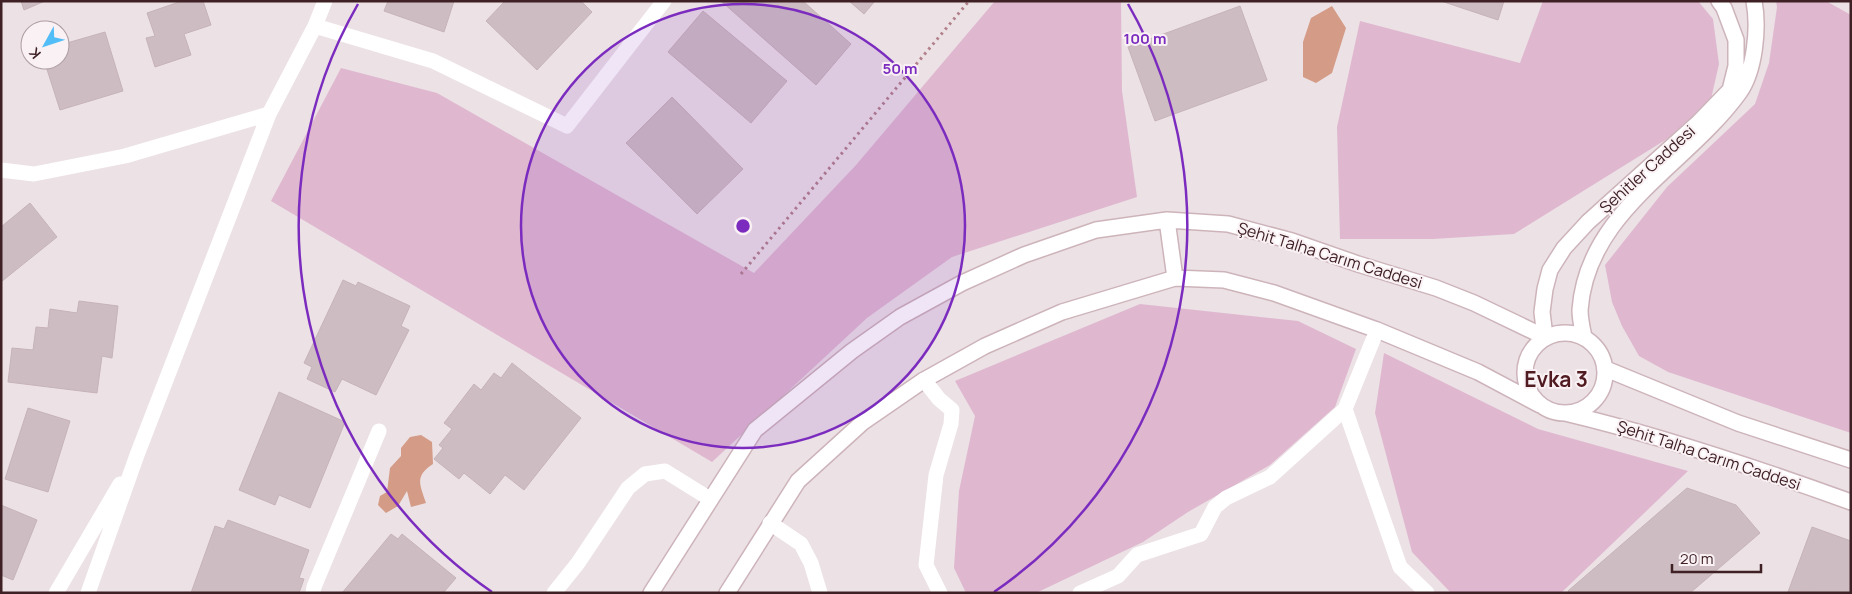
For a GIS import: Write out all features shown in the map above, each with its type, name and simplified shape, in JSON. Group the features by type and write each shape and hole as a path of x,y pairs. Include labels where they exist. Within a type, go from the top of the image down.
{"street":[{"path":"88,593 137,455 269,114 315,26 325,1"},
{"path":"315,26 433,61 567,126 664,1"},
{"name":"Şehitler Caddesi","path":"1545,337 1542,312 1544,289 1550,270 1564,248 1588,222 1699,122 1730,90 1736,66 1736,40 1724,8 1719,1"},
{"name":"Şehitler Caddesi","path":"1584,337 1580,312 1586,275 1600,243 1620,215 1740,93 1751,68 1755,38 1754,1"},
{"path":"1,170 34,174 125,156 269,114"},
{"path":"1167,220 1175,278"},
{"name":"Şehit Talha Carım Caddesi","path":"651,593 755,430 852,351 900,317 962,283 1024,256 1096,230 1167,220 1228,224 1292,240 1358,264 1436,288 1474,303 1545,337"},
{"path":"727,593 798,481 863,422 924,380 985,346 1062,312 1175,278 1224,280 1274,293 1377,330 1478,372 1540,405 1552,411 1565,413 1578,411 1590,405 1599,395 1605,382 1606,369 1602,356 1594,344 1584,337 1571,332 1557,333 1545,337 1535,346 1528,357 1524,370 1526,383 1531,395 1540,405"},
{"path":"1080,593 1118,576 1137,556 1201,534 1215,507 1226,498 1270,477 1345,409 1377,330"},
{"path":"1606,369 1668,396 1738,423 1851,460"},
{"path":"924,380 939,399 952,410 952,424 936,475 926,565 940,593"},
{"path":"1345,409 1400,567 1412,587 1427,593"},
{"name":"Şehit Talha Carım Caddesi","path":"1565,413 1627,428 1774,474 1851,502"},
{"path":"313,593 379,431"},
{"path":"56,593 137,455"},
{"path":"554,593 578,563 628,488 644,474 665,471 710,499"},
{"path":"770,523 801,544 811,563 820,593"}],"path":[{"path":"741,274 969,1"}],"shaded area":[{"path":"995,1 1121,1 1122,91 1137,197 952,257 867,318 712,462 271,201 341,68 437,93 754,273 856,165"},
{"path":"1543,1 1698,1 1713,19 1719,64 1711,99 1675,134 1514,234 1433,239 1340,239 1337,127 1360,21 1520,63"},
{"path":"1776,1 1826,1 1851,15 1851,433 1668,372 1639,356 1622,326 1612,302 1605,265 1667,187 1755,104 1769,63 1777,7"},
{"path":"1332,6 1346,28 1332,73 1316,83 1303,77 1303,42 1311,18"},
{"path":"1140,304 1298,321 1356,349 1335,407 1270,465 1188,512 1143,542 1036,593 966,593 954,568 959,491 975,416 955,381"},
{"path":"1384,353 1538,429 1688,471 1561,593 1451,593 1412,552 1375,413"},
{"path":"421,435 432,442 433,464 423,473 420,481 426,503 411,507 407,491 398,506 386,513 378,505 380,496 387,492 390,468 401,456 401,448 410,437"}],"building":[{"path":"21,1 45,1 24,10"},
{"path":"182,1 203,1 211,25 184,34 191,55 155,67 146,38 155,36 147,13"},
{"path":"388,1 454,1 444,32 384,11"},
{"path":"505,1 581,1 592,12 537,70 486,21"},
{"path":"721,1 803,1 851,44 816,85"},
{"path":"849,1 875,1 864,14"},
{"path":"1441,1 1504,1 1498,20"},
{"path":"1240,6 1267,80 1155,121 1128,47"},
{"path":"703,11 787,81 751,123 668,52"},
{"path":"105,32 123,91 60,110 47,70 70,70 70,42"},
{"path":"672,97 743,169 697,214 626,143"},
{"path":"30,203 57,237 1,282 1,227"},
{"path":"343,280 356,286 358,282 410,306 401,326 409,330 376,395 342,379 335,392 307,379 312,367 304,363"},
{"path":"79,301 118,306 112,358 102,356 97,393 8,382 12,348 33,350 36,327 48,328 50,309 77,313"},
{"path":"512,363 581,418 524,490 505,475 490,494 464,473 459,479 434,459 443,448 439,445 452,429 444,423 474,384 481,390 494,373 501,378"},
{"path":"279,392 345,422 310,508 279,495 275,505 239,490"},
{"path":"28,408 70,421 48,492 5,479"},
{"path":"1687,488 1736,505 1760,533 1690,593 1569,593 1568,591"},
{"path":"1,505 37,520 13,580 1,575"},
{"path":"228,520 309,550 299,578 304,579 299,593 191,593 215,526 224,529"},
{"path":"1812,527 1851,541 1851,593 1788,592"},
{"path":"391,534 398,539 402,534 456,578 444,592 446,593 342,593"}],"district":[{"name":"Evka 3","path":"1556,380"}]}
